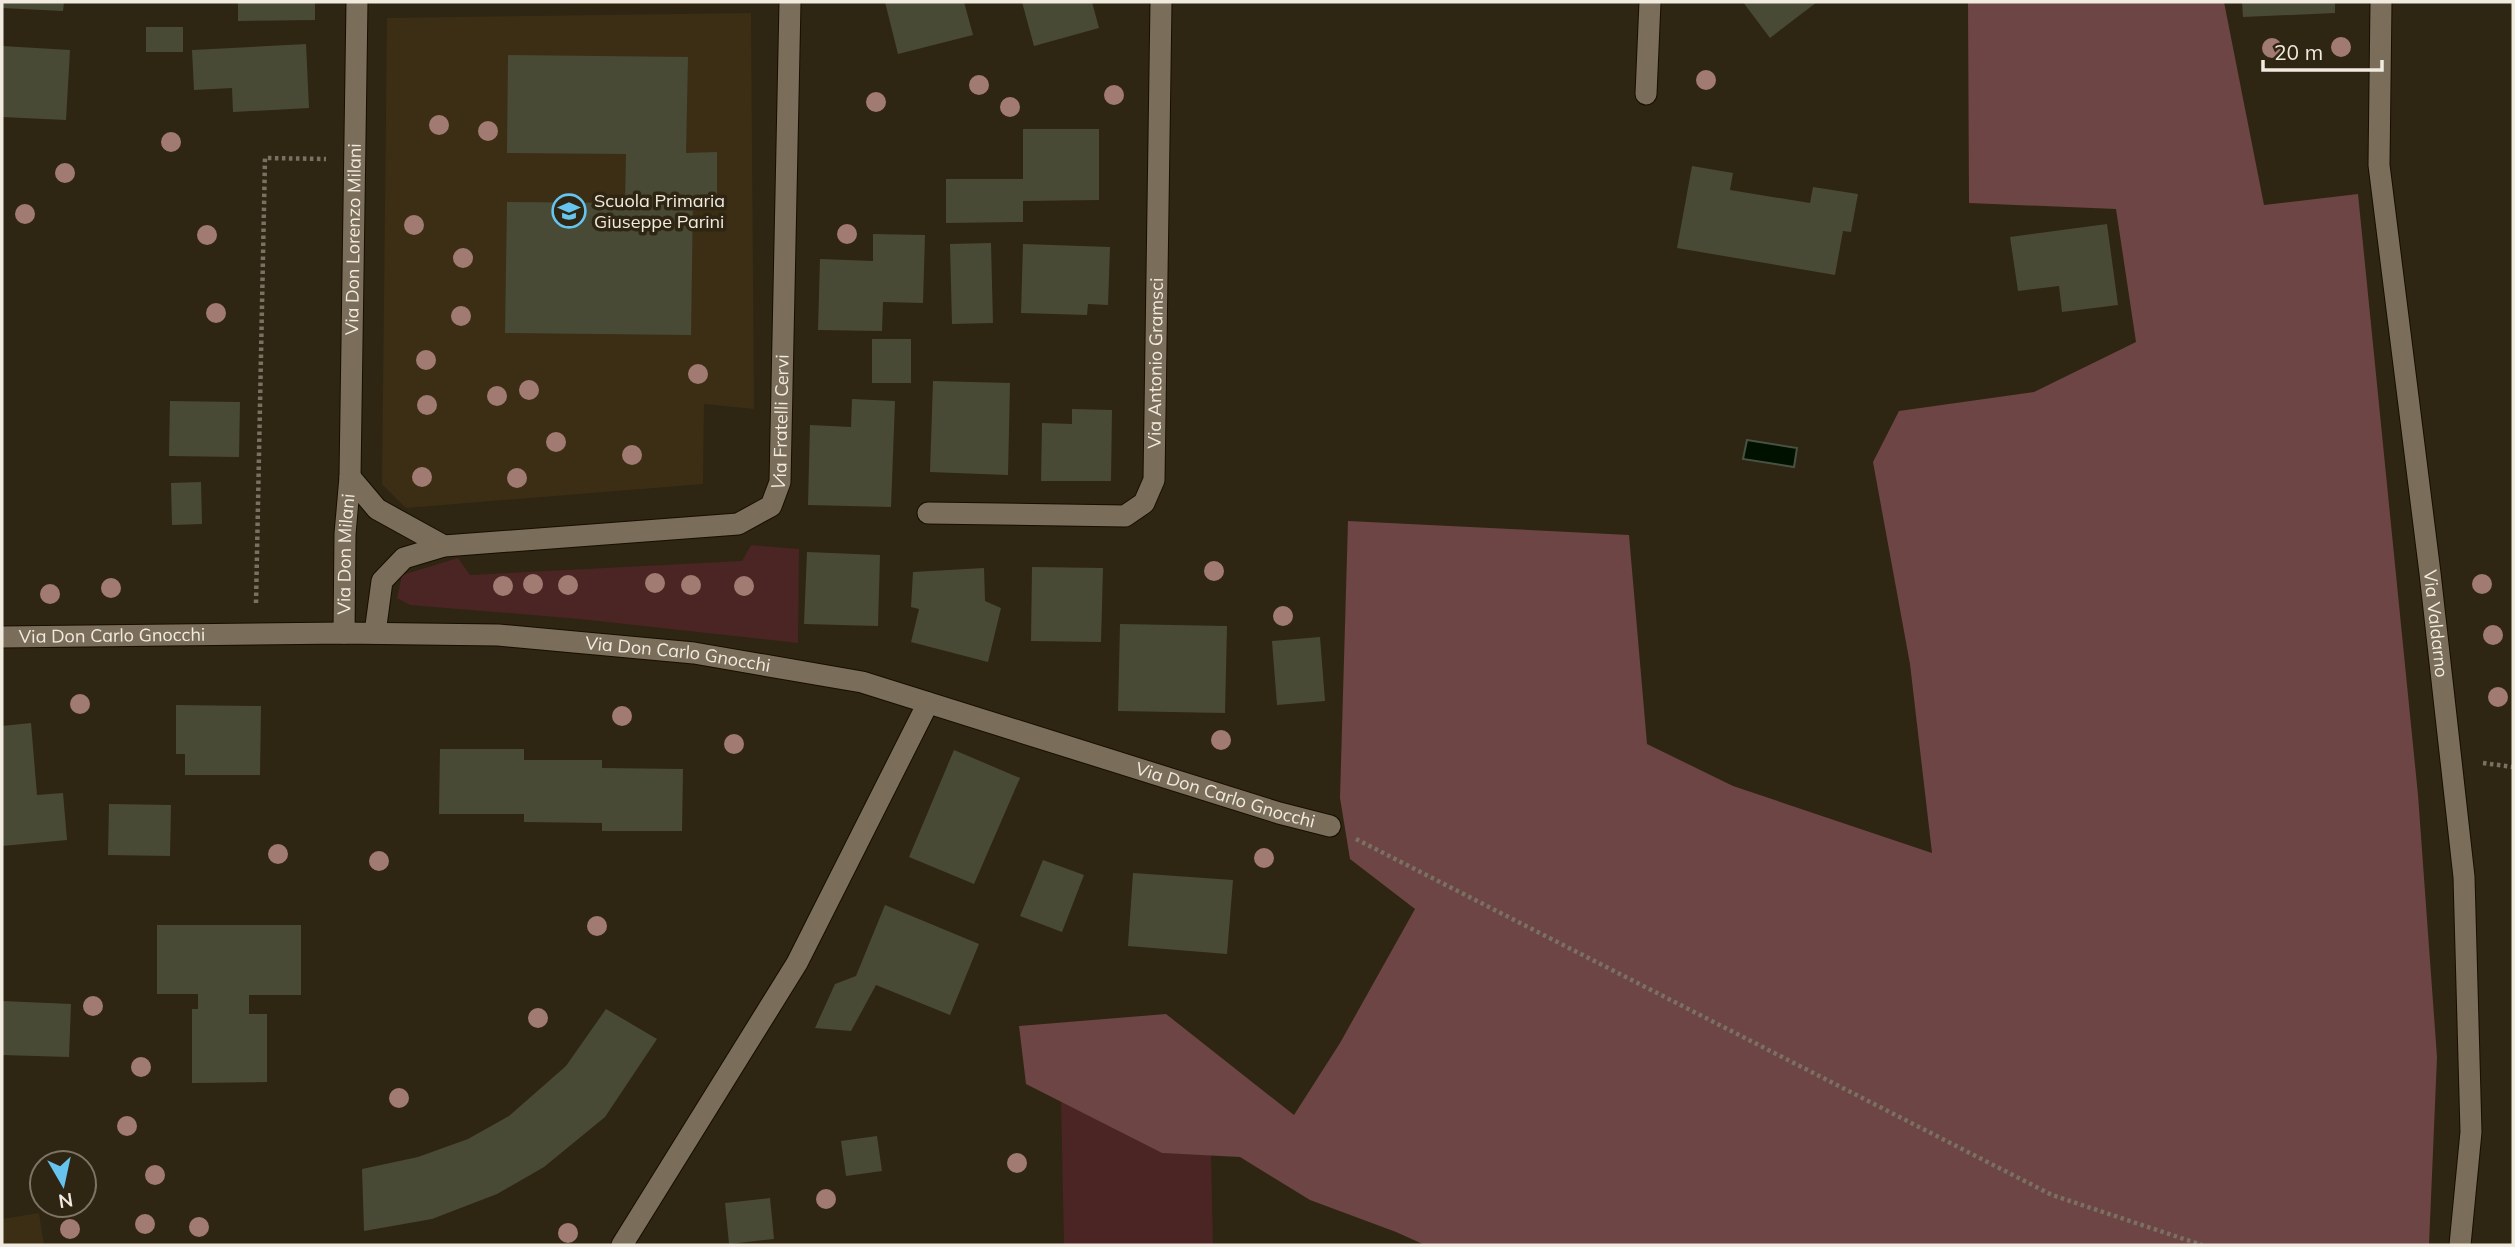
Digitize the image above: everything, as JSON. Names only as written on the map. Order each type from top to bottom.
[{"type":"street","name":"Via Don Lorenzo Milani","points":[[350,477],[357,2]]},
{"type":"street","name":"Via Fratelli Cervi","points":[[375,633],[382,581],[404,558],[444,546],[738,524],[771,506],[780,482],[790,2]]},
{"type":"street","name":"Via Antonio Gramsci","points":[[928,513],[1125,516],[1144,503],[1154,480],[1161,2]]},
{"type":"street","points":[[1646,94],[1650,2]]},
{"type":"street","name":"Via Valdarno","points":[[2381,2],[2379,165],[2430,573],[2464,877],[2471,1132],[2460,1245]]},
{"type":"street","points":[[350,477],[377,509],[444,546]]},
{"type":"street","name":"Via Don Milani","points":[[344,633],[345,534],[350,477]]},
{"type":"street","name":"Via Don Carlo Gnocchi","points":[[2,637],[256,633],[498,635],[694,653],[862,682],[1279,813],[1330,826]]},
{"type":"street","points":[[622,1245],[797,963],[928,703]]},
{"type":"path","points":[[256,633],[265,158],[355,159]]},
{"type":"path","points":[[1330,826],[2052,1195],[2202,1245]]},
{"type":"shaded area","points":[[1968,2],[2224,2],[2264,205],[2358,194],[2418,795],[2437,1057],[2429,1245],[1425,1245],[1310,1200],[1240,1157],[1162,1153],[1026,1084],[1019,1026],[1166,1014],[1294,1115],[1340,1043],[1415,909],[1350,859],[1340,798],[1348,521],[1629,535],[1647,744],[1733,786],[1932,853],[1910,664],[1873,462],[1899,411],[2034,392],[2136,342],[2116,209],[1969,203]]},
{"type":"shaded area","name":"Scuola Primaria Giuseppe Parini","points":[[751,13],[754,409],[704,404],[703,484],[406,508],[382,484],[387,18]]},
{"type":"shaded area","points":[[1747,440],[1797,448],[1794,467],[1743,459]]},
{"type":"shaded area","points":[[751,545],[799,549],[798,643],[580,619],[410,605],[397,598],[402,575],[458,558],[470,575],[742,561]]},
{"type":"shaded area","points":[[1061,1101],[1162,1153],[1211,1155],[1213,1245],[1064,1245]]},
{"type":"shaded area","points":[[28,1215],[28,1219],[40,1219],[44,1245],[2,1245],[2,1219]]},
{"type":"building","points":[[2,2],[64,2],[63,11],[2,8]]},
{"type":"building","points":[[238,2],[315,2],[315,20],[238,21]]},
{"type":"building","points":[[885,2],[964,2],[973,35],[898,54]]},
{"type":"building","points":[[1022,2],[1092,2],[1099,28],[1034,46]]},
{"type":"building","points":[[1743,2],[1817,2],[1770,38]]},
{"type":"building","points":[[2242,2],[2335,2],[2335,13],[2243,17]]},
{"type":"building","points":[[146,27],[183,27],[183,52],[146,52]]},
{"type":"building","points":[[306,44],[309,108],[233,112],[232,88],[194,90],[192,50]]},
{"type":"building","points":[[2,46],[70,50],[66,120],[2,117]]},
{"type":"building","points":[[508,55],[688,57],[686,153],[717,152],[717,197],[693,196],[691,335],[505,333],[507,202],[625,203],[626,154],[507,153]]},
{"type":"building","points":[[1023,129],[1099,129],[1099,200],[1023,201],[1023,222],[946,223],[946,179],[1023,179]]},
{"type":"building","points":[[1692,166],[1733,173],[1730,190],[1810,203],[1813,187],[1858,194],[1851,232],[1843,231],[1835,275],[1677,248]]},
{"type":"building","points":[[2107,224],[2118,305],[2062,312],[2059,286],[2018,291],[2010,237]]},
{"type":"building","points":[[873,234],[925,235],[923,303],[883,302],[882,331],[818,330],[820,259],[873,261]]},
{"type":"building","points":[[991,243],[993,323],[952,324],[950,244]]},
{"type":"building","points":[[1023,244],[1110,247],[1108,305],[1088,304],[1087,315],[1021,313]]},
{"type":"building","points":[[872,339],[911,339],[911,383],[872,383]]},
{"type":"building","points":[[933,381],[1010,383],[1008,475],[930,472]]},
{"type":"building","points":[[852,399],[895,401],[891,507],[808,505],[810,425],[851,427]]},
{"type":"building","points":[[170,401],[240,402],[239,457],[169,456]]},
{"type":"building","points":[[1072,409],[1112,410],[1111,481],[1041,481],[1042,423],[1072,424]]},
{"type":"building","points":[[201,482],[202,524],[172,525],[171,483]]},
{"type":"building","points":[[807,552],[880,555],[878,626],[804,624]]},
{"type":"building","points":[[1032,567],[1103,568],[1101,642],[1031,641]]},
{"type":"building","points":[[984,568],[985,601],[1001,608],[988,662],[911,642],[919,609],[911,607],[913,572]]},
{"type":"building","points":[[1120,624],[1227,626],[1225,713],[1118,711]]},
{"type":"building","points":[[1320,637],[1325,701],[1277,705],[1272,641]]},
{"type":"building","points":[[176,705],[261,706],[260,775],[185,775],[185,754],[176,754]]},
{"type":"building","points":[[31,723],[37,795],[63,793],[67,840],[2,846],[2,726]]},
{"type":"building","points":[[440,749],[524,749],[524,760],[602,760],[602,768],[683,769],[682,831],[602,831],[602,823],[524,822],[524,814],[439,814]]},
{"type":"building","points":[[954,750],[1020,778],[974,884],[909,857]]},
{"type":"building","points":[[109,804],[171,805],[170,856],[108,855]]},
{"type":"building","points":[[1043,860],[1084,875],[1062,932],[1020,916]]},
{"type":"building","points":[[1133,873],[1233,880],[1227,954],[1128,946]]},
{"type":"building","points":[[885,905],[979,944],[950,1015],[876,985],[851,1031],[815,1028],[835,984],[856,976]]},
{"type":"building","points":[[157,925],[301,925],[301,995],[249,995],[249,1014],[267,1014],[267,1082],[192,1083],[192,1009],[198,1009],[198,994],[157,994]]},
{"type":"building","points":[[2,1001],[71,1004],[69,1057],[2,1055]]},
{"type":"building","points":[[606,1009],[657,1039],[605,1117],[544,1167],[497,1194],[432,1219],[364,1231],[362,1169],[418,1157],[468,1139],[509,1116],[566,1066]]},
{"type":"building","points":[[877,1136],[882,1171],[846,1176],[841,1141]]},
{"type":"building","points":[[770,1198],[774,1239],[729,1244],[725,1203]]},
{"type":"place","name":"Scuola Primaria Giuseppe Parini","points":[[569,211]]}]
